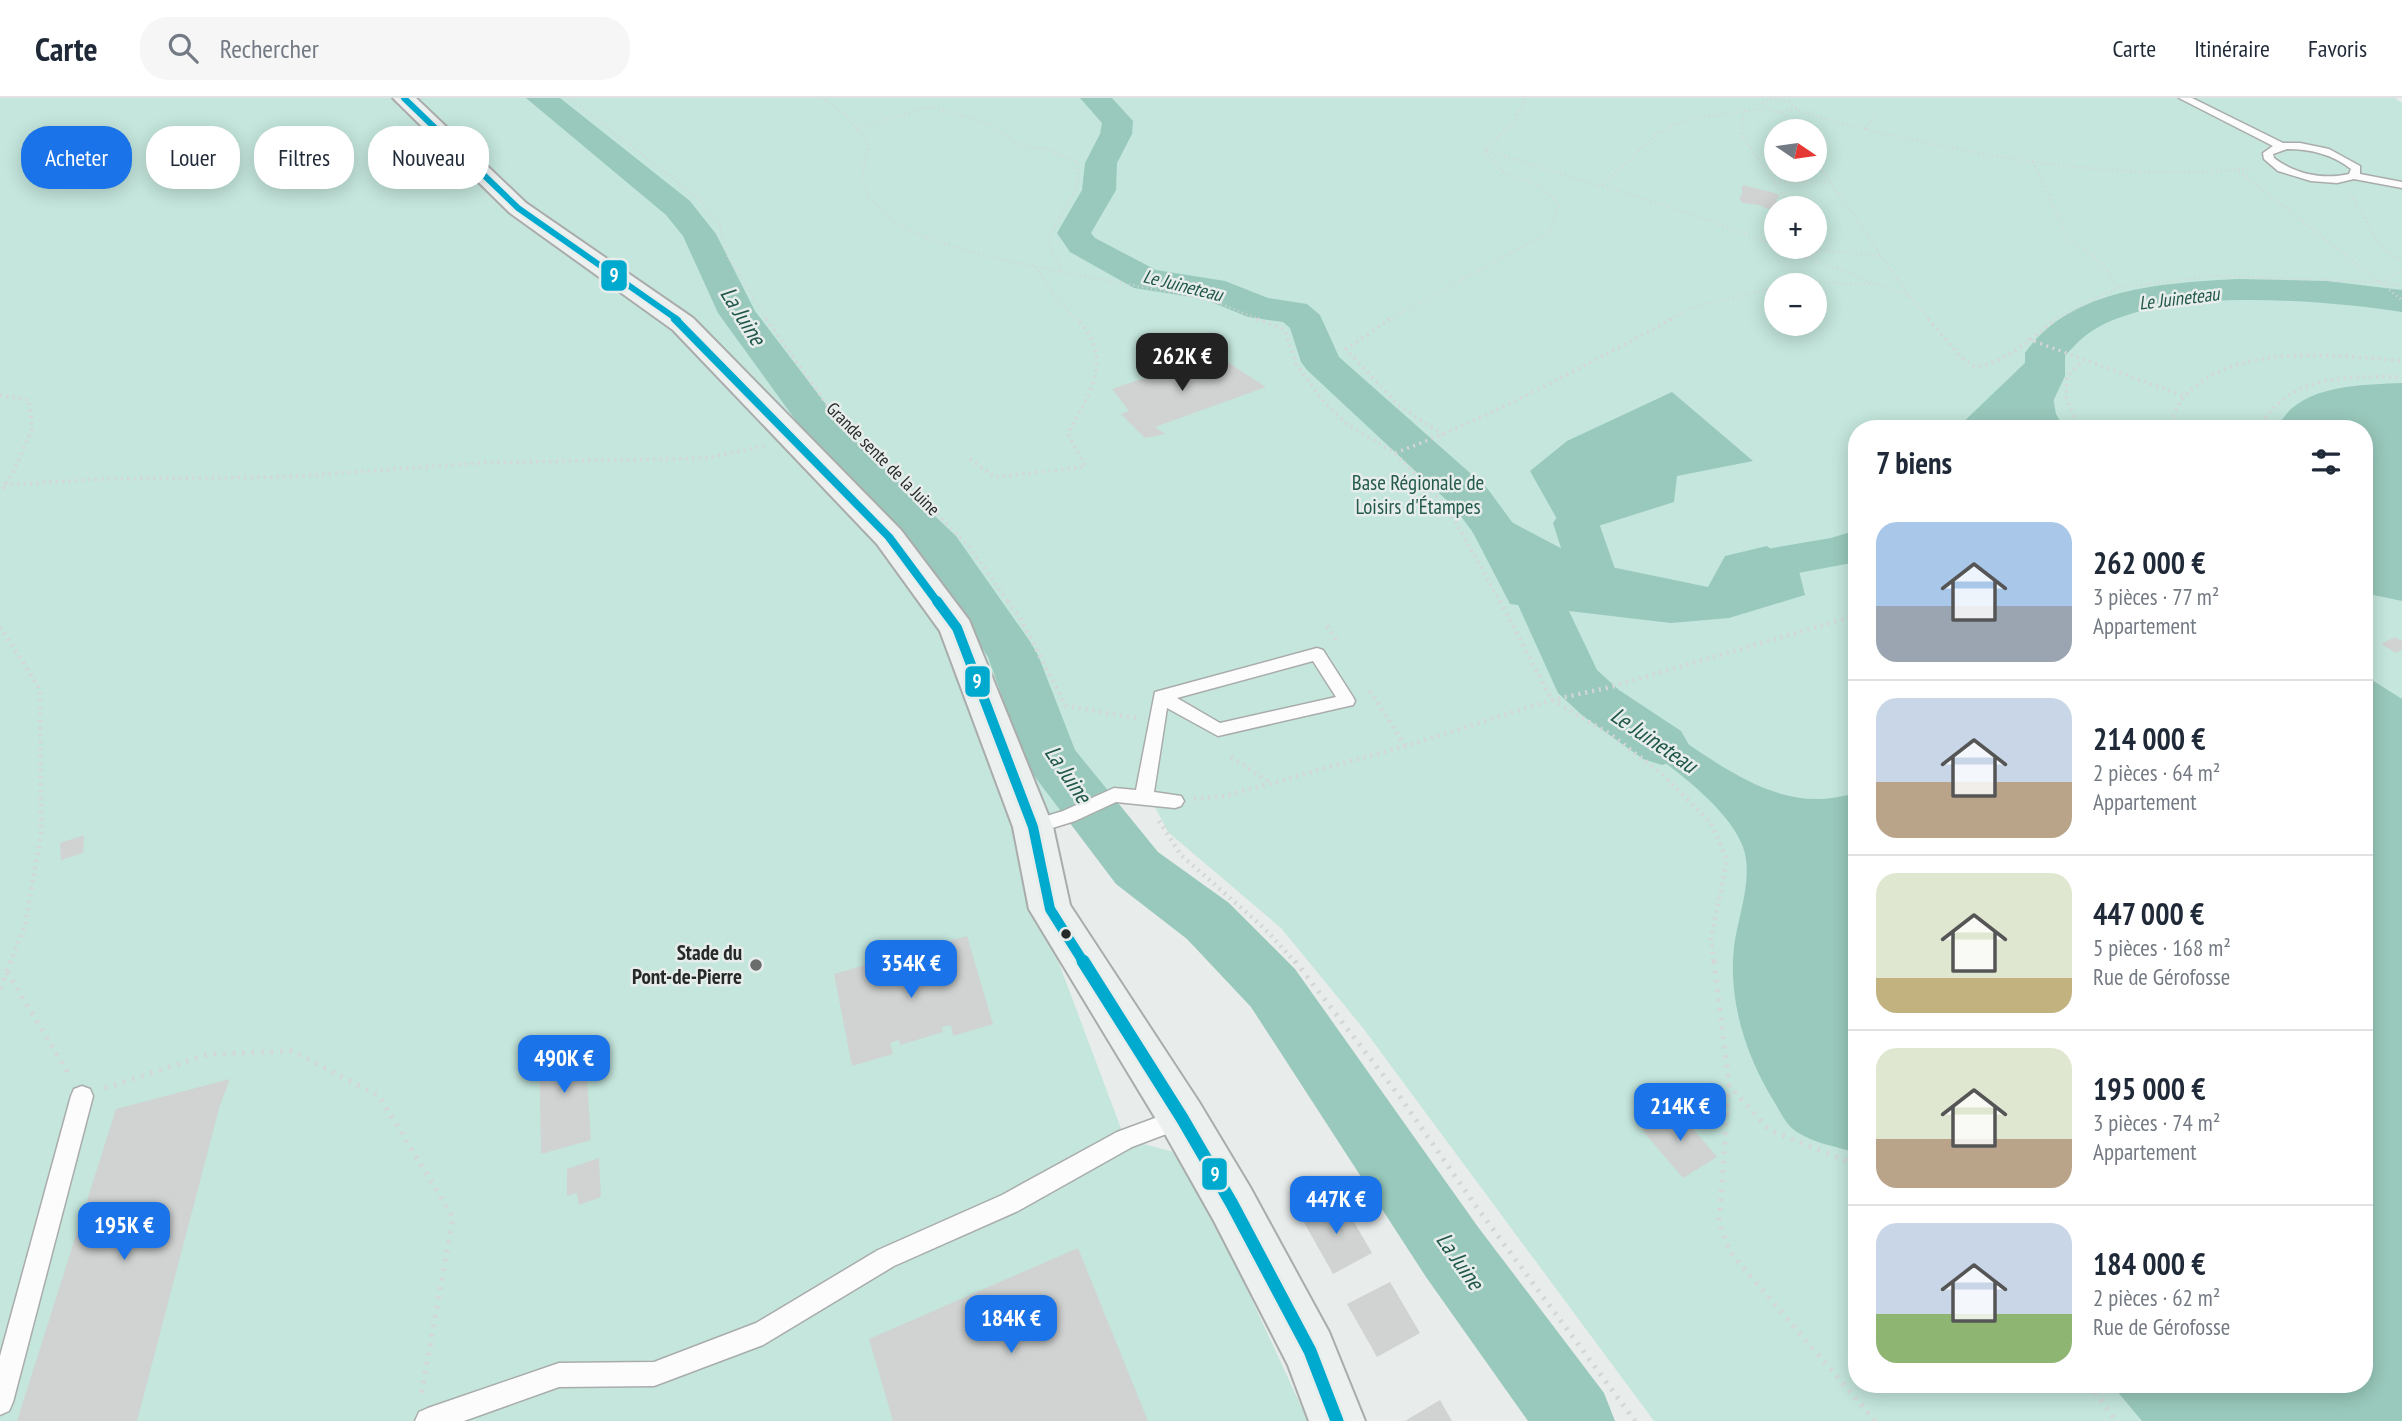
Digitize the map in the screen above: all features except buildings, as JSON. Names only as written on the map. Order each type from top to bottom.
[{"type":"street","points":[[404,98],[518,208],[683,324],[889,537],[957,628],[1033,827],[1050,909],[1182,1118],[1232,1204],[1310,1351],[1337,1421]]},
{"type":"lane","points":[[2184,98],[2281,146],[2323,151],[2340,157],[2355,172],[2402,185]]},
{"type":"lane","points":[[2323,151],[2334,139]]},
{"type":"lane","points":[[2281,146],[2267,153],[2269,159],[2296,174],[2337,180],[2355,172],[2402,177]]},
{"type":"lane","points":[[1317,654],[1347,701],[1218,730],[1161,696],[1317,654]]},
{"type":"lane","points":[[1144,797],[1161,696]]},
{"type":"lane","points":[[1033,827],[1069,816],[1114,795],[1175,801]]},
{"type":"lane","points":[[0,1402],[82,1096]]},
{"type":"lane","points":[[423,1414],[559,1375],[654,1374],[763,1333],[886,1258],[1010,1203],[1125,1139],[1182,1118]]},
{"type":"path","name":"Grande sente de la Juine","points":[[569,98],[699,199],[720,225],[727,255],[768,322],[828,407],[968,545],[1020,618],[1066,706],[1140,719],[1157,726]]},
{"type":"path","points":[[821,98],[848,117],[869,144],[864,163],[865,187],[878,208],[905,226],[941,244],[1036,267],[1211,300],[1285,330],[1296,364],[1324,402],[1348,425],[1395,453],[1448,509],[1552,700],[1610,734],[1662,774],[1711,823],[1727,860],[1711,938],[1729,1085],[1719,1222],[1730,1252],[1848,1390]]},
{"type":"path","points":[[1484,150],[1515,121],[1525,98]]},
{"type":"path","points":[[1766,108],[1763,103],[1766,99],[1788,101],[1795,105],[1795,109]]},
{"type":"path","points":[[857,129],[929,106],[978,120],[1003,132],[1011,141],[1027,147],[1046,149],[1078,162],[1077,188],[1047,239],[1063,273]]},
{"type":"path","points":[[1601,186],[1658,133],[1689,118],[1766,108],[1782,112],[1795,109],[1944,147],[2032,161],[2161,173],[2238,170],[2275,164]]},
{"type":"path","points":[[1745,110],[1742,122],[1743,137],[1764,167]]},
{"type":"path","points":[[1782,112],[1787,119]]},
{"type":"path","points":[[1866,129],[1874,116]]},
{"type":"path","points":[[1484,150],[1689,213],[1764,242]]},
{"type":"path","points":[[1443,435],[1397,404],[1346,349],[1397,314],[1550,232],[1559,206],[1540,185],[1504,173],[1484,150]]},
{"type":"path","points":[[2032,161],[2069,241],[2091,254],[2107,270],[2117,288]]},
{"type":"path","points":[[2238,170],[2402,300]]},
{"type":"path","points":[[1827,178],[1909,296],[1962,358],[1975,368],[1996,363],[2012,354],[2062,314],[2117,288],[2214,276],[2379,282],[2402,286]]},
{"type":"path","points":[[2337,180],[2349,190],[2379,245],[2402,262]]},
{"type":"path","points":[[1775,182],[1784,196]]},
{"type":"path","points":[[1827,251],[1882,256]]},
{"type":"path","points":[[1807,259],[1909,296]]},
{"type":"path","points":[[970,459],[995,477],[1084,467],[1068,433],[1096,380],[1094,344],[1090,332],[1058,301],[1036,267]]},
{"type":"path","points":[[2379,282],[2402,271]]},
{"type":"path","points":[[1827,283],[1877,284]]},
{"type":"path","points":[[1395,453],[1443,435],[1527,396],[1694,307],[1764,290]]},
{"type":"path","points":[[2028,340],[2184,396]]},
{"type":"path","points":[[2172,420],[2184,396],[2231,365],[2266,359],[2365,358],[2402,361]]},
{"type":"path","points":[[2075,420],[2066,397],[2067,376],[2082,361]]},
{"type":"path","points":[[2263,420],[2270,408],[2295,390],[2339,380],[2402,377]]},
{"type":"path","points":[[0,395],[29,400],[32,429],[0,492]]},
{"type":"path","points":[[4,485],[102,479],[287,477],[478,463],[706,458],[794,439]]},
{"type":"path","points":[[1175,801],[1225,796],[1405,746],[1552,700],[1611,687],[1848,618]]},
{"type":"path","points":[[0,627],[40,689],[41,757],[41,834],[25,925],[0,989]]},
{"type":"path","points":[[1231,757],[1271,783]]},
{"type":"path","points":[[1144,797],[1181,855],[1264,928],[1303,970],[1400,1097],[1478,1209],[1635,1421]]},
{"type":"path","points":[[7,972],[82,1096],[209,1054],[292,1051],[379,1096],[453,1217],[423,1414]]},
{"type":"path","points":[[1729,1085],[1769,1130],[1848,1162]]},
{"type":"path","points":[[1850,1393],[1874,1421]]},
{"type":"path","points":[[2096,1393],[2116,1421]]},
{"type":"green space","name":"Base Régionale de Loisirs d'Étampes","points":[[0,98],[2395,98],[2402,103],[2402,1421],[1654,1421],[1363,1028],[1281,928],[1168,832],[1145,788],[1030,830],[1039,910],[1125,1139],[1185,1155],[1308,1421],[0,1421]]},
{"type":"water","points":[[2045,353],[2056,414],[2060,420],[1965,420],[2027,361]]},
{"type":"water","points":[[2402,383],[2402,601],[2373,595],[2373,420],[2282,420],[2299,403],[2314,395],[2368,385]]},
{"type":"water","points":[[1672,392],[1753,461],[1677,476],[1674,502],[1595,527],[1557,519],[1530,471],[1567,441]]},
{"type":"water","points":[[1500,516],[1587,562],[1708,587],[1725,556],[1767,546],[1799,571],[1805,595],[1729,618],[1671,623],[1510,604],[1467,521]]},
{"type":"water","points":[[2373,681],[2402,699],[2402,1421],[2142,1421],[2119,1393],[2373,1393]]},
{"type":"water","points":[[1614,700],[1643,715],[1730,771],[1760,786],[1791,796],[1823,799],[1848,794],[1848,1150],[1803,1136],[1790,1126],[1765,1085],[1748,1048],[1737,1008],[1733,967],[1747,871],[1743,847],[1733,827],[1717,808],[1674,770],[1587,707]]},
{"type":"waterway","name":"La Juine","points":[[541,98],[678,208],[699,234],[737,313],[835,445],[940,546],[1013,655],[1051,759],[1137,868],[1208,921],[1273,988],[1452,1252],[1576,1421]]},
{"type":"waterway","name":"Le Juineteau","points":[[1095,98],[1118,121],[1116,134],[1101,163],[1099,190],[1074,233],[1082,245],[1147,280],[1212,289],[1261,309],[1294,312],[1307,323],[1321,362],[1471,498],[1514,556],[1543,607],[1576,680],[1601,703],[1662,745]]},
{"type":"waterway","name":"Le Juineteau","points":[[2024,420],[2045,376],[2045,353],[2081,321],[2113,307],[2194,292],[2238,290],[2327,292],[2402,301]]},
{"type":"waterway","name":"Le Juineteau","points":[[1576,523],[1599,592]]},
{"type":"waterway","name":"Le Juineteau","points":[[1724,599],[1760,585],[1784,560],[1848,549]]},
{"type":"transit line","name":"9","points":[[404,98],[518,208],[683,324],[889,537],[957,628],[1033,827],[1050,909],[1182,1118],[1232,1204],[1310,1351],[1337,1421]]},
{"type":"place","name":"Stade du Pont-de-Pierre","points":[[756,965]]}]
